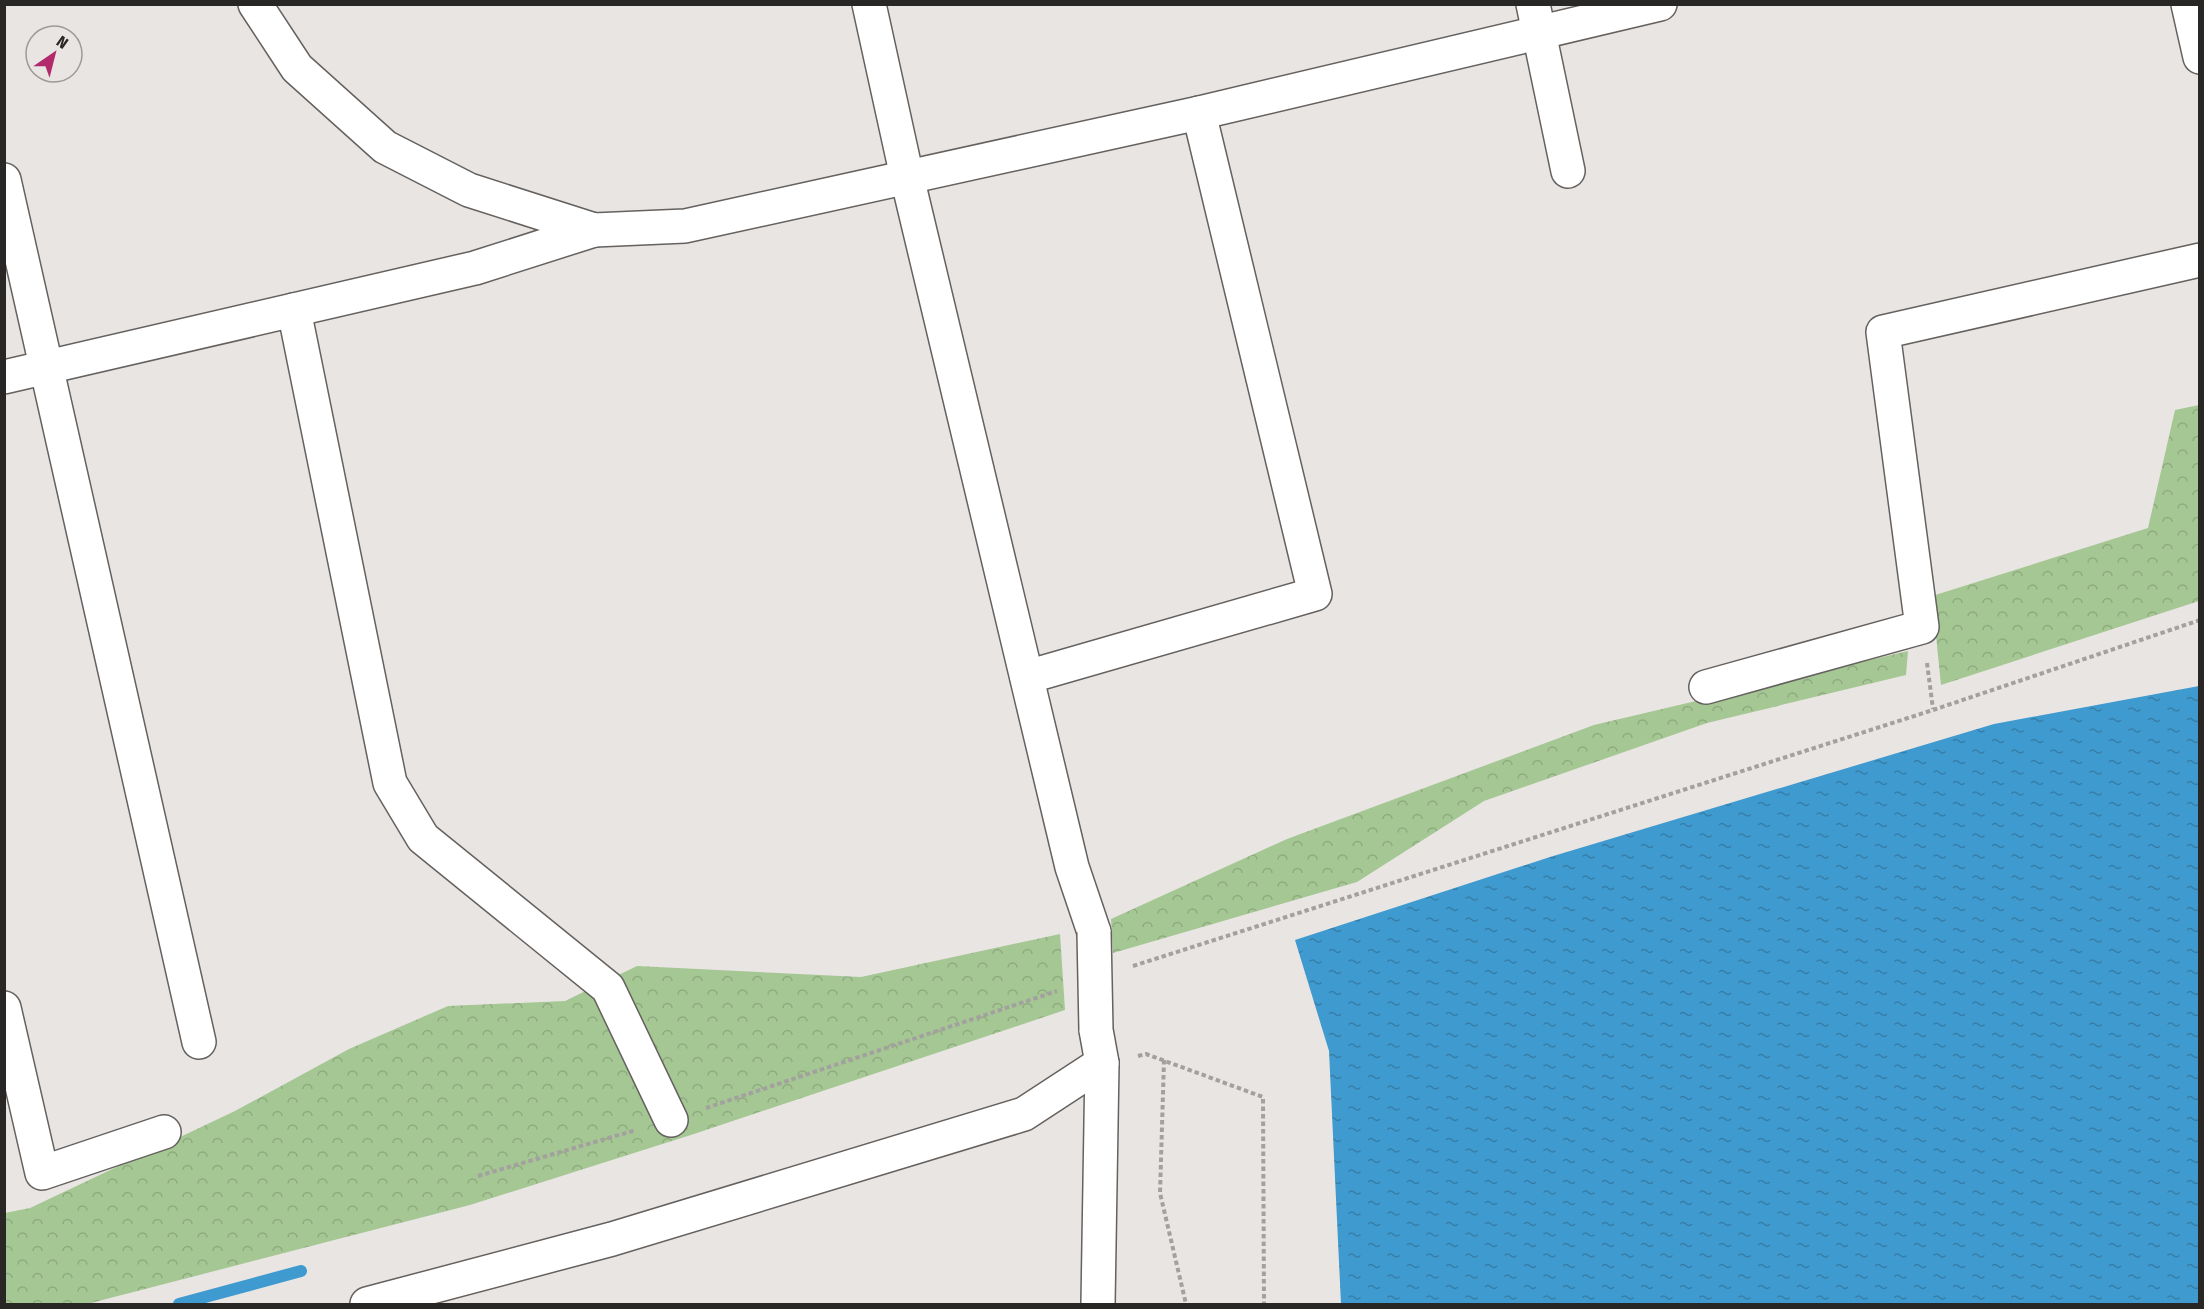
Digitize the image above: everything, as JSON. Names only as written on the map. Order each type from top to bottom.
[{"type":"street","points":[[868,4],[907,177],[1072,867],[1094,932],[1096,1030],[1102,1063],[1098,1305]]},
{"type":"street","points":[[4,377],[475,268],[594,230],[685,226],[1199,112],[1537,18],[1660,4]]},
{"type":"street","points":[[2188,4],[2199,57]]},
{"type":"street","points":[[263,8],[297,68],[385,147],[469,190],[594,230]]},
{"type":"street","points":[[1537,18],[1568,171]]},
{"type":"street","points":[[1027,678],[1315,594],[1199,112]]},
{"type":"street","points":[[4,180],[199,1042]]},
{"type":"street","points":[[1706,687],[1922,627],[1883,332],[2199,260]]},
{"type":"street","points":[[294,310],[390,783],[423,838],[608,988],[671,1120]]},
{"type":"street","points":[[4,1008],[42,1173],[164,1132]]},
{"type":"street","points":[[367,1305],[612,1239],[1024,1114],[1102,1063]]},
{"type":"path","points":[[1122,970],[1933,710],[2199,620]]},
{"type":"path","points":[[1922,627],[1933,710]]},
{"type":"path","points":[[478,1176],[671,1120],[1065,988]]},
{"type":"path","points":[[1102,1063],[1146,1054],[1263,1097],[1264,1305]]},
{"type":"path","points":[[1164,1060],[1160,1193],[1186,1305]]},
{"type":"green space","points":[[2199,405],[2199,601],[1941,685],[1932,596],[2148,528],[2175,410]]},
{"type":"green space","points":[[1908,651],[1906,675],[1707,723],[1484,801],[1357,882],[1113,953],[1111,919],[1287,839],[1594,725]]},
{"type":"green space","points":[[1060,934],[1065,1010],[697,1133],[470,1205],[87,1304],[5,1304],[5,1213],[30,1208],[235,1111],[349,1049],[448,1006],[565,1001],[637,966],[861,977]]},
{"type":"water","points":[[2199,686],[2199,1304],[1341,1304],[1329,1051],[1295,940],[1550,857],[1994,724]]},
{"type":"waterway","points":[[179,1304],[301,1271]]}]
